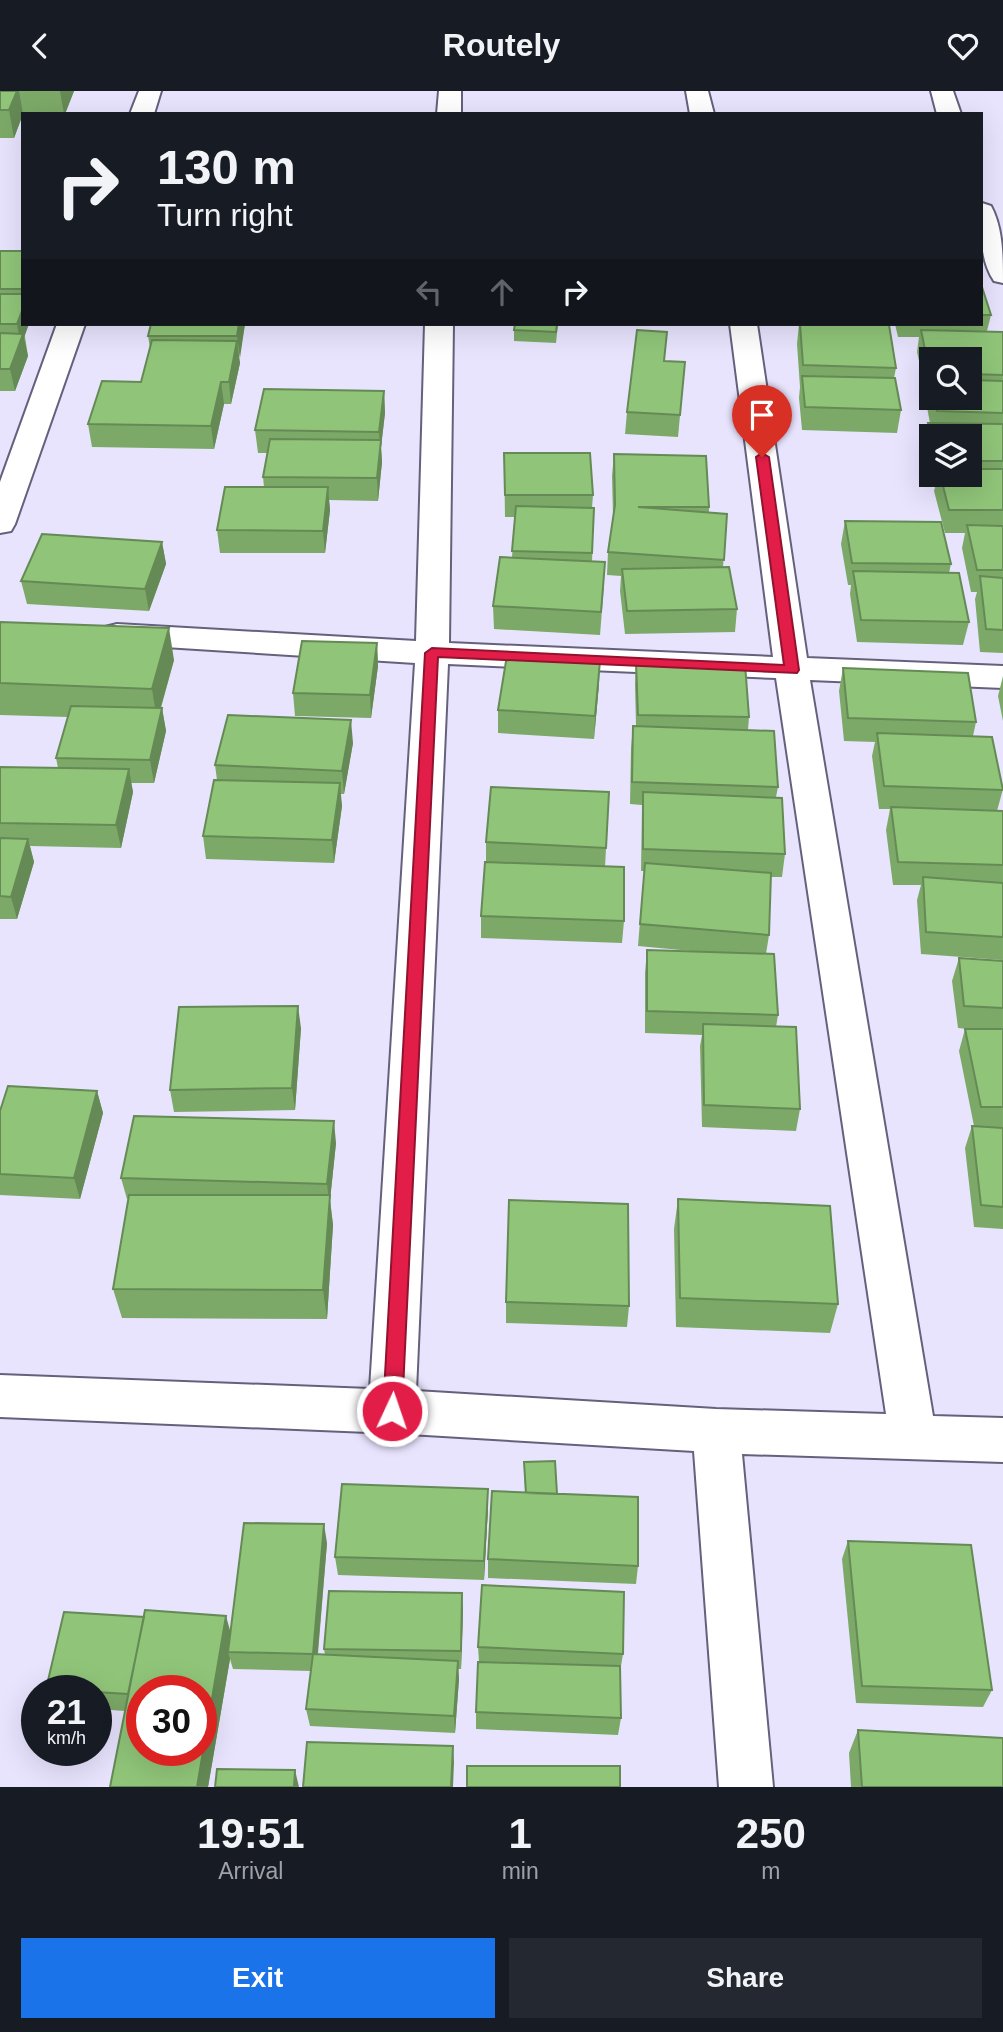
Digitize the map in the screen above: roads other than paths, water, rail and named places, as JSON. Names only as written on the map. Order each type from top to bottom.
[{"type":"street","points":[[143,112],[150,91]]},
{"type":"street","points":[[449,112],[450,91]]},
{"type":"street","points":[[697,91],[702,112]]},
{"type":"street","points":[[942,91],[948,112]]},
{"type":"street","points":[[983,214],[1003,277],[983,279]]},
{"type":"street","points":[[0,524],[70,326]]},
{"type":"street","points":[[392,1411],[432,653],[439,326]]},
{"type":"street","points":[[744,326],[792,670],[913,1436]]},
{"type":"street","points":[[83,632],[432,653],[1003,677]]},
{"type":"street","points":[[0,1396],[392,1411],[716,1431],[1003,1440]]},
{"type":"street","points":[[716,1431],[746,1787]]}]
